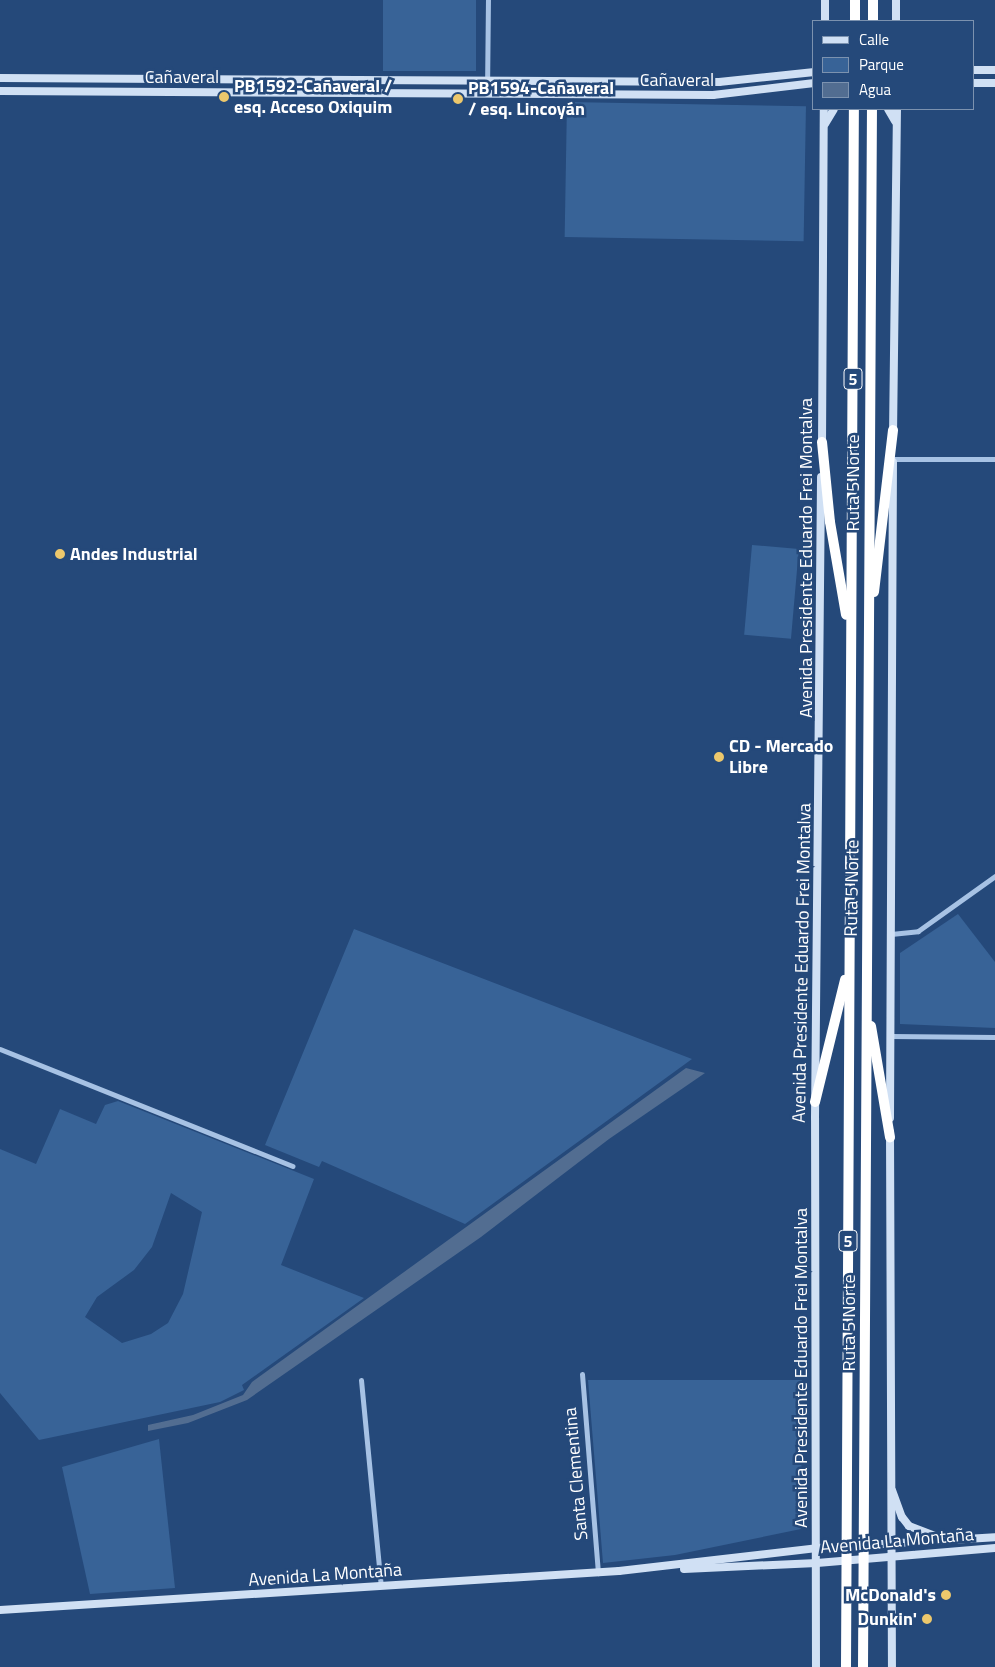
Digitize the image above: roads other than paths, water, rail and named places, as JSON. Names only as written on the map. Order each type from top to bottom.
[{"type":"highway","points":[[855,0],[855,20]]},
{"type":"highway","points":[[873,0],[873,20]]},
{"type":"highway","name":"Ruta 5 Norte","points":[[846,1667],[854,111]]},
{"type":"highway","name":"Ruta 5 Norte","points":[[863,1667],[872,111]]},
{"type":"highway","points":[[868,627],[893,430]]},
{"type":"highway","points":[[822,442],[830,522],[851,646]]},
{"type":"highway","points":[[815,1102],[850,957]]},
{"type":"highway","points":[[867,1011],[890,1137]]},
{"type":"main road","points":[[825,20],[826,0]]},
{"type":"main road","points":[[896,0],[896,20]]},
{"type":"main road","points":[[975,70],[995,70]]},
{"type":"main road","name":"Cañaveral","points":[[0,78],[719,82],[812,72]]},
{"type":"main road","name":"Cañaveral","points":[[0,91],[713,96],[812,83]]},
{"type":"main road","points":[[975,83],[995,83]]},
{"type":"main road","name":"Avenida Presidente Eduardo Frei Montalva","points":[[816,1667],[815,1102],[824,110]]},
{"type":"main road","points":[[824,125],[833,110]]},
{"type":"main road","points":[[888,110],[896,128]]},
{"type":"main road","points":[[892,1667],[890,1556],[890,1137],[896,110]]},
{"type":"main road","points":[[890,1484],[902,1517],[913,1529],[930,1536],[956,1540]]},
{"type":"main road","name":"Avenida La Montaña","points":[[652,1569],[816,1548],[995,1537]]},
{"type":"main road","name":"Avenida La Montaña","points":[[0,1610],[652,1569],[816,1563],[995,1548]]},
{"type":"street","points":[[487,93],[488,0]]},
{"type":"street","points":[[893,459],[995,459]]},
{"type":"street","points":[[891,934],[918,931],[995,876]]},
{"type":"street","points":[[891,1036],[995,1037]]},
{"type":"street","points":[[0,1049],[293,1166]]},
{"type":"street","name":"Santa Clementina","points":[[582,1374],[598,1573]]},
{"type":"street","points":[[361,1380],[381,1586]]},
{"type":"water","points":[[686,1068],[705,1073],[609,1139],[481,1237],[247,1400],[188,1423],[148,1431],[148,1425],[193,1415],[243,1395],[252,1382]]},
{"type":"place","name":"PB1592-Cañaveral / esq. Acceso Oxiquim","points":[[224,97]]},
{"type":"place","name":"PB1594-Cañaveral / esq. Lincoyán","points":[[458,99]]},
{"type":"place","name":"Andes Industrial","points":[[60,554]]},
{"type":"place","name":"CD - Mercado Libre","points":[[719,757]]},
{"type":"place","name":"McDonald's","points":[[946,1595]]},
{"type":"place","name":"Dunkin'","points":[[927,1619]]}]
